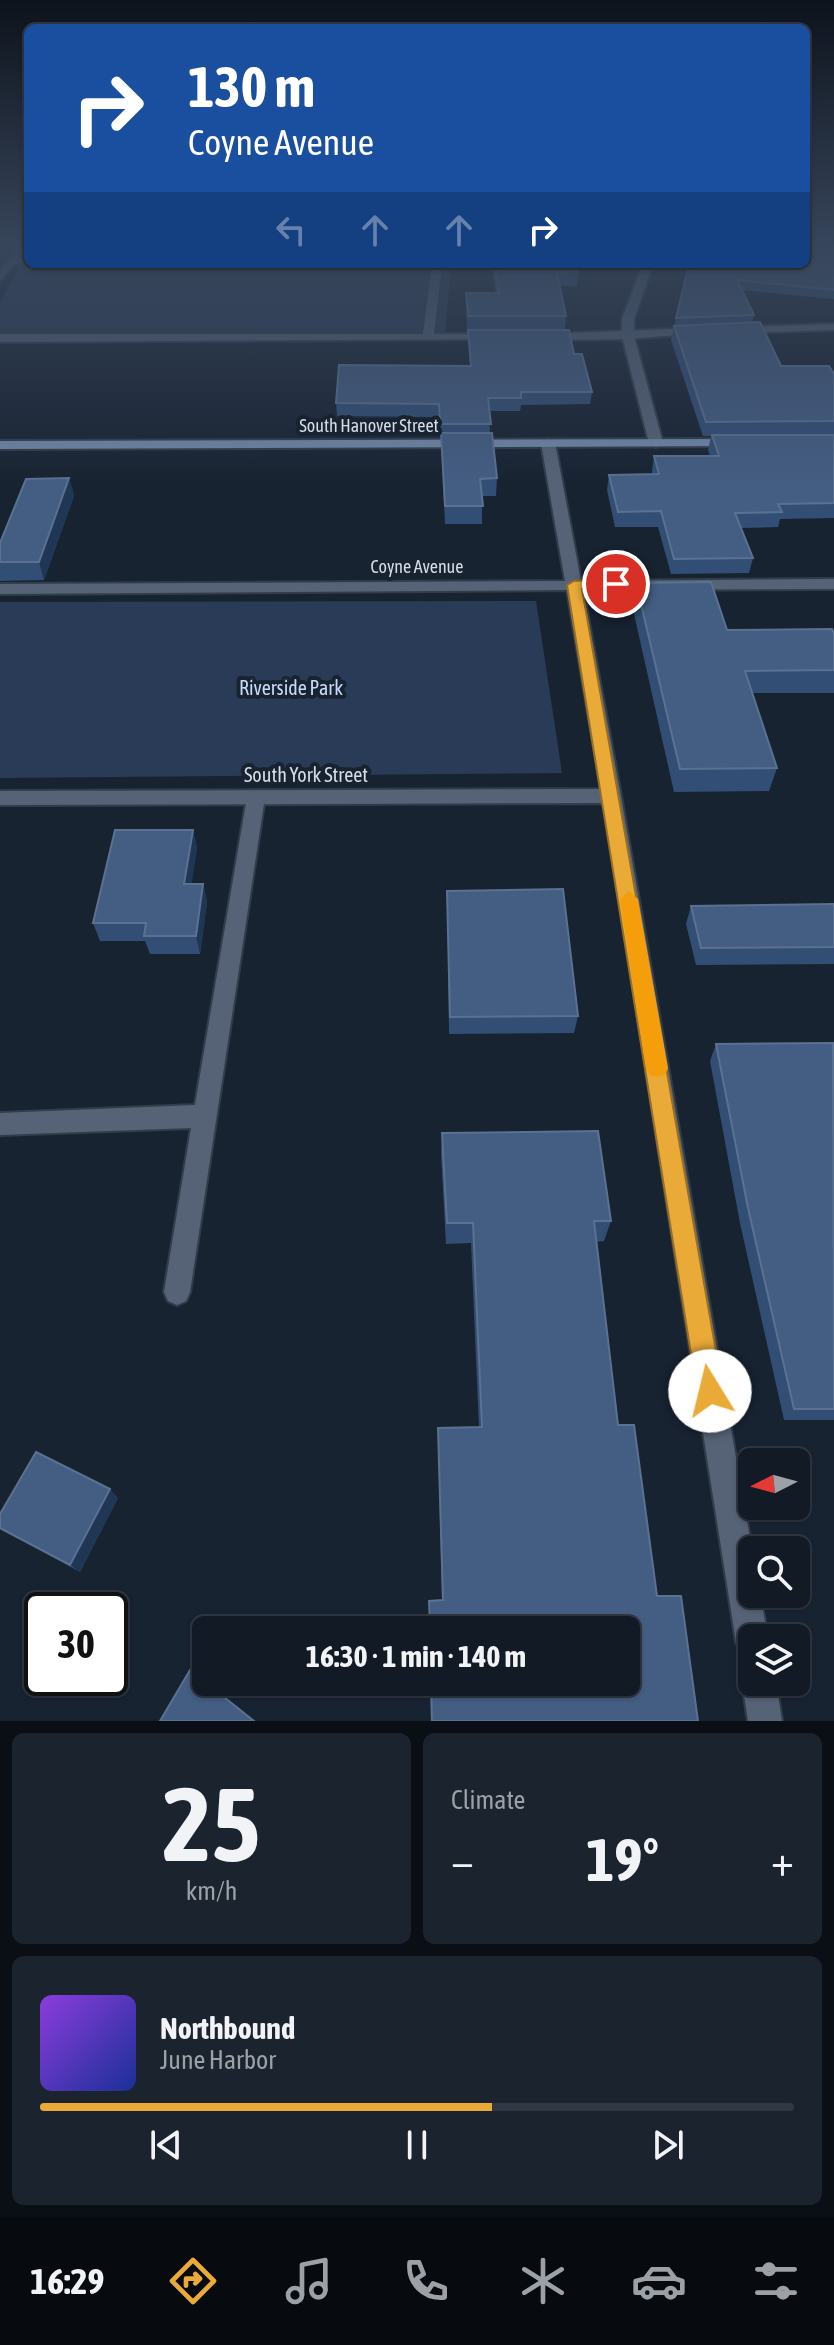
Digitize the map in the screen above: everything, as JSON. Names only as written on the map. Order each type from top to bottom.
[{"type":"main road","name":"South Hanover Street","points":[[0,445],[745,443]]},
{"type":"street","points":[[428,337],[430,324]]},
{"type":"street","points":[[628,324],[628,336],[656,443]]},
{"type":"street","points":[[729,330],[834,327]]},
{"type":"street","points":[[531,337],[628,336],[716,330]]},
{"type":"street","points":[[0,338],[502,337]]},
{"type":"street","points":[[548,443],[612,796],[749,1624]]},
{"type":"street","name":"Coyne Avenue","points":[[0,589],[834,584]]},
{"type":"street","name":"South York Street","points":[[0,798],[612,796]]},
{"type":"street","points":[[177,1292],[256,797]]},
{"type":"street","points":[[0,1124],[206,1116]]},
{"type":"street","points":[[761,1696],[765,1721]]},
{"type":"green space","points":[[0,324],[446,324],[445,336],[0,342]]},
{"type":"green space","name":"Riverside Park","points":[[536,601],[562,773],[0,778],[0,602]]},
{"type":"building","points":[[761,324],[781,366],[829,366],[834,374],[834,421],[706,422],[674,326]]},
{"type":"building","points":[[468,330],[569,330],[574,354],[582,354],[592,392],[521,392],[521,398],[488,398],[491,424],[440,424],[439,404],[336,403],[339,365],[471,366]]},
{"type":"building","points":[[441,433],[492,433],[497,478],[480,479],[483,506],[445,506]]},
{"type":"building","points":[[712,435],[834,435],[834,503],[778,504],[782,512],[735,513],[753,558],[674,559],[661,511],[618,512],[609,475],[659,474],[654,456],[719,456]]},
{"type":"building","points":[[69,478],[39,562],[0,562],[0,543],[26,479]]},
{"type":"building","points":[[711,582],[727,630],[832,629],[834,634],[834,670],[745,671],[777,768],[680,769],[636,583]]},
{"type":"building","points":[[115,830],[193,830],[184,884],[203,884],[196,936],[144,936],[146,923],[93,923]]},
{"type":"building","points":[[563,889],[578,1016],[450,1017],[447,891]]},
{"type":"building","points":[[834,904],[834,947],[701,948],[691,906]]},
{"type":"building","points":[[833,1043],[834,1409],[794,1409],[748,1208],[716,1044]]},
{"type":"building","points":[[598,1131],[611,1221],[594,1221],[618,1425],[634,1425],[657,1596],[681,1596],[698,1721],[432,1721],[431,1696],[640,1696],[640,1616],[430,1616],[429,1601],[443,1600],[438,1428],[482,1427],[473,1223],[447,1223],[442,1133]]},
{"type":"building","points":[[36,1452],[110,1489],[70,1565],[0,1528],[0,1514]]},
{"type":"building","points":[[190,1670],[192,1696],[223,1696],[254,1721],[160,1721]]},
{"type":"slow traffic","points":[[629,899],[657,1068]]},
{"type":"route","points":[[616,584],[574,585],[710,1391]]}]
